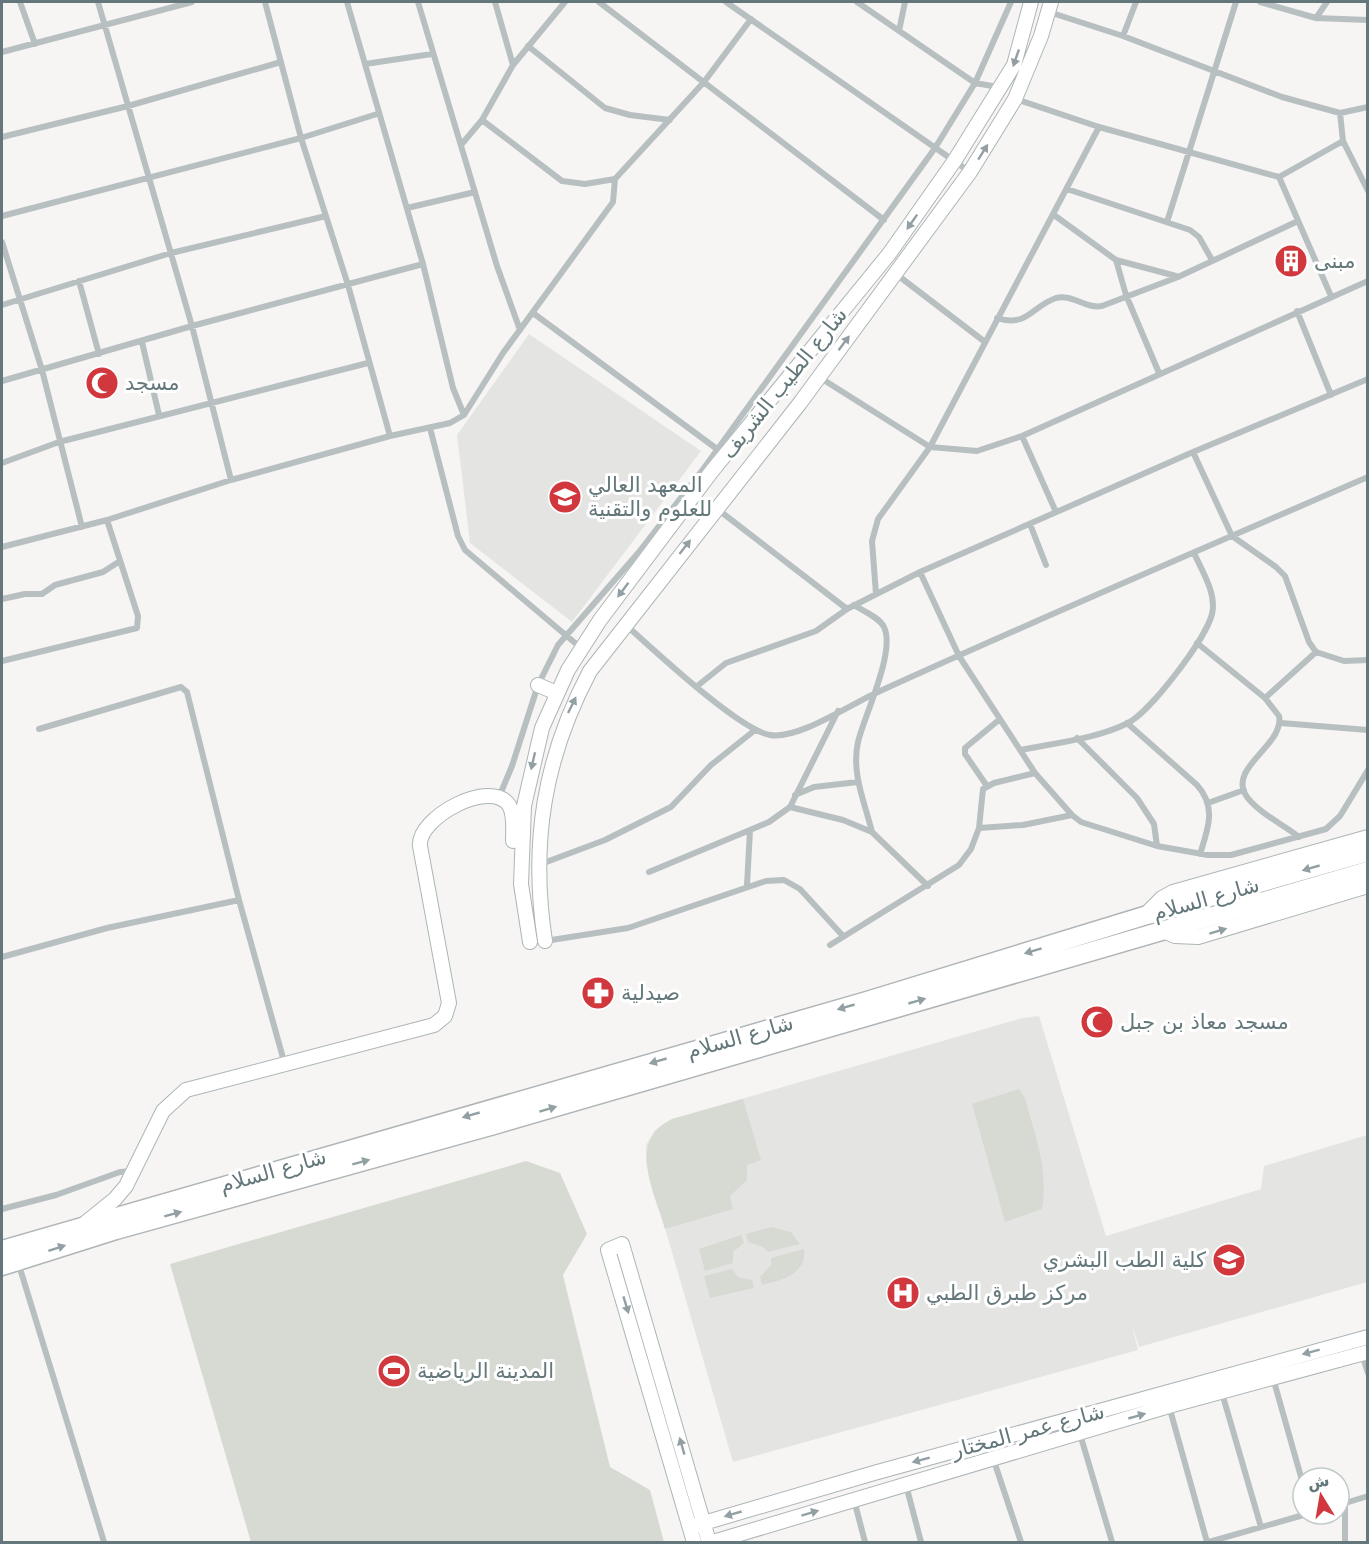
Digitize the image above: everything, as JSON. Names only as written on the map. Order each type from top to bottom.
[{"type":"highway","name":"شارع السلام","points":[[1089,942],[1144,916],[1368,852]]},
{"type":"highway","name":"شارع السلام","points":[[114,1223],[641,1066],[1089,942],[1161,930],[1368,872]]},
{"type":"highway","points":[[2,1250],[81,1226],[114,1223]]},
{"type":"highway","points":[[10,1264],[114,1223]]},
{"type":"main road","name":"شارع الطيب الشريف","points":[[530,942],[522,894],[522,819],[531,769],[542,728],[557,693],[581,648],[696,492],[889,254],[955,160],[1002,88],[1014,65],[1031,2]]},
{"type":"main road","name":"شارع الطيب الشريف","points":[[545,941],[540,864],[544,800],[560,734],[590,671],[819,377],[970,172],[1016,99],[1049,7]]},
{"type":"main road","points":[[712,471],[723,483],[735,483]]},
{"type":"main road","points":[[696,492],[710,495],[715,508]]},
{"type":"main road","points":[[538,685],[557,693]]},
{"type":"main road","points":[[81,1226],[115,1199],[135,1171],[159,1118],[179,1094],[204,1083],[285,1065],[435,1025],[445,1016],[448,998],[420,837],[431,821],[462,803],[483,796],[498,797],[512,811],[514,855],[521,863],[540,864]]},
{"type":"main road","points":[[1144,916],[1152,906],[1173,892],[1368,837]]},
{"type":"main road","points":[[1161,930],[1183,937],[1198,937],[1368,886]]},
{"type":"main road","points":[[694,1542],[697,1525],[622,1244],[608,1250],[697,1525],[711,1542]]},
{"type":"main road","name":"شارع عمر المختار","points":[[697,1525],[873,1473],[1368,1337]]},
{"type":"main road","name":"شارع عمر المختار","points":[[711,1542],[1169,1406],[1365,1353]]},
{"type":"street","points":[[20,2],[35,44]]},
{"type":"street","points":[[98,2],[192,326],[231,480]]},
{"type":"street","points":[[2,52],[192,2]]},
{"type":"street","points":[[265,2],[300,138],[348,285],[390,436]]},
{"type":"street","points":[[347,2],[377,114],[423,264],[453,388],[464,415]]},
{"type":"street","points":[[418,2],[497,266],[520,330]]},
{"type":"street","points":[[495,2],[513,65]]},
{"type":"street","points":[[461,145],[482,120],[513,65],[565,2]]},
{"type":"street","points":[[599,2],[884,220]]},
{"type":"street","points":[[726,2],[970,172]]},
{"type":"street","points":[[857,2],[975,83],[1002,88]]},
{"type":"street","points":[[899,31],[905,2]]},
{"type":"street","points":[[498,797],[512,766],[546,665],[564,636],[639,552],[717,449],[935,148],[975,83],[1011,2]]},
{"type":"street","points":[[1123,36],[1136,2]]},
{"type":"street","points":[[1167,222],[1236,2]]},
{"type":"street","points":[[1260,2],[1316,18],[1368,20]]},
{"type":"street","points":[[1316,18],[1327,2]]},
{"type":"street","points":[[1049,7],[1282,97],[1340,112],[1368,107]]},
{"type":"street","points":[[482,120],[562,181],[574,184],[615,179],[704,82],[752,19]]},
{"type":"street","points":[[528,46],[605,108],[630,115],[670,120]]},
{"type":"street","points":[[365,64],[432,54]]},
{"type":"street","points":[[2,137],[128,106],[281,62]]},
{"type":"street","points":[[1016,99],[1099,127],[1280,177],[1343,141]]},
{"type":"street","points":[[1340,112],[1343,141],[1368,191]]},
{"type":"street","points":[[2,216],[300,138],[377,114]]},
{"type":"street","points":[[876,594],[872,541],[875,526],[930,447],[1099,127]]},
{"type":"street","points":[[1280,177],[1331,296]]},
{"type":"street","points":[[2,547],[107,520],[231,480],[390,436],[450,423],[464,415],[520,330],[614,202],[615,179]]},
{"type":"street","points":[[1067,189],[1195,233],[1212,260]]},
{"type":"street","points":[[407,208],[475,192]]},
{"type":"street","points":[[1054,215],[1116,260],[1178,276]]},
{"type":"street","points":[[2,305],[171,253],[326,216]]},
{"type":"street","points":[[997,318],[1017,321],[1059,298],[1068,297],[1096,307],[1178,276],[1298,221]]},
{"type":"street","points":[[2,242],[42,370],[82,527]]},
{"type":"street","points":[[1116,260],[1126,295],[1159,373]]},
{"type":"street","points":[[2,381],[192,326],[423,264]]},
{"type":"street","points":[[896,274],[984,342]]},
{"type":"street","points":[[79,281],[99,354]]},
{"type":"street","points":[[819,377],[930,447],[977,451],[1022,436],[1368,281]]},
{"type":"street","points":[[1297,311],[1331,394]]},
{"type":"street","points":[[533,313],[717,449]]},
{"type":"street","points":[[142,342],[159,415]]},
{"type":"street","points":[[2,463],[59,442],[368,363]]},
{"type":"street","points":[[696,687],[726,663],[816,631],[854,605],[920,572],[1193,452],[1368,379]]},
{"type":"street","points":[[430,428],[458,536],[465,550],[564,636],[581,648]]},
{"type":"street","points":[[1022,436],[1056,512]]},
{"type":"street","points":[[1193,452],[1232,536],[1285,576],[1306,634],[1316,652],[1344,661],[1367,660],[1368,669]]},
{"type":"street","points":[[625,624],[696,687],[755,730],[771,735],[788,735],[877,692],[1367,478]]},
{"type":"street","points":[[715,508],[847,609]]},
{"type":"street","points":[[2,661],[137,628],[138,616],[107,520]]},
{"type":"street","points":[[1030,524],[1046,565]]},
{"type":"street","points":[[1021,750],[1077,738],[1127,723],[1152,704],[1197,643],[1212,614],[1212,603],[1194,553]]},
{"type":"street","points":[[2,599],[25,594],[42,594],[56,585],[103,572],[120,561]]},
{"type":"street","points":[[920,572],[959,656],[1035,773],[1072,816],[1097,828],[1157,846],[1200,854],[1231,855],[1319,832],[1332,825],[1368,770]]},
{"type":"street","points":[[854,605],[878,620],[884,627],[886,639],[877,692],[858,743],[858,782],[872,832]]},
{"type":"street","points":[[1197,643],[1265,698],[1276,710],[1281,723]]},
{"type":"street","points":[[1265,698],[1316,652]]},
{"type":"street","points":[[39,729],[169,690],[184,688],[190,701],[239,900],[285,1065]]},
{"type":"street","points":[[649,872],[769,822],[789,807],[838,711]]},
{"type":"street","points":[[987,786],[965,754],[965,748],[1000,719]]},
{"type":"street","points":[[1127,723],[1197,785],[1209,803],[1209,825],[1200,854]]},
{"type":"street","points":[[1281,723],[1368,730]]},
{"type":"street","points":[[1281,723],[1245,774],[1244,790],[1249,800],[1299,837]]},
{"type":"street","points":[[540,864],[605,840],[671,807],[711,765],[755,730]]},
{"type":"street","points":[[1077,738],[1137,798],[1154,824],[1157,846]]},
{"type":"street","points":[[830,945],[959,865],[971,849],[979,828],[980,795],[987,786],[1035,773]]},
{"type":"street","points":[[795,795],[814,787],[858,782]]},
{"type":"street","points":[[1209,803],[1244,790]]},
{"type":"street","points":[[789,807],[843,820],[872,832],[928,885]]},
{"type":"street","points":[[979,828],[1023,825],[1072,816]]},
{"type":"street","points":[[747,885],[750,830]]},
{"type":"street","points":[[545,941],[628,928],[747,885],[775,879],[792,883],[843,936]]},
{"type":"street","points":[[2,957],[108,928],[239,900]]},
{"type":"street","points":[[2,1209],[56,1195],[120,1172],[135,1171]]},
{"type":"street","points":[[10,1264],[104,1542]]},
{"type":"street","points":[[1365,1353],[1368,1373]]},
{"type":"street","points":[[1273,1378],[1298,1466]]},
{"type":"street","points":[[1222,1392],[1261,1527]]},
{"type":"street","points":[[1169,1406],[1208,1542],[1291,1518]]},
{"type":"street","points":[[1080,1433],[1112,1542]]},
{"type":"street","points":[[993,1458],[1022,1542]]},
{"type":"street","points":[[906,1484],[921,1542]]},
{"type":"street","points":[[1351,1501],[1368,1496]]},
{"type":"street","points":[[854,1499],[866,1542]]},
{"type":"street","points":[[1344,1526],[1345,1542]]},
{"type":"shaded area","name":"المعهد العالي للعلوم والتقنية","points":[[529,334],[701,451],[572,622],[470,543],[457,435]]},
{"type":"shaded area","name":"مركز طبرق الطبي","points":[[1039,1016],[1106,1236],[1261,1189],[1264,1166],[1367,1135],[1367,1282],[1139,1347],[1132,1325],[1138,1350],[733,1462],[646,1163],[646,1145],[655,1130],[672,1119],[1022,1018]]},
{"type":"shaded area","points":[[1019,1089],[1025,1098],[1040,1153],[1044,1195],[1042,1209],[1005,1222],[972,1104]]},
{"type":"shaded area","points":[[743,1099],[761,1160],[747,1165],[747,1180],[730,1196],[733,1209],[665,1229],[648,1169],[647,1154],[650,1140],[658,1129],[672,1119]]},
{"type":"shaded area","name":"المدينة الرياضية","points":[[526,1161],[560,1173],[587,1234],[563,1275],[610,1467],[650,1490],[664,1542],[251,1542],[170,1264]]},
{"type":"shaded area","points":[[771,1227],[791,1232],[800,1244],[768,1252],[763,1247],[748,1242],[746,1234]]},
{"type":"shaded area","points":[[741,1235],[744,1243],[733,1252],[733,1263],[705,1271],[699,1249]]},
{"type":"shaded area","points":[[804,1249],[804,1258],[797,1270],[784,1278],[762,1285],[760,1277],[771,1265],[771,1258]]},
{"type":"shaded area","points":[[732,1269],[738,1277],[752,1280],[754,1288],[710,1298],[704,1276]]},
{"type":"place","name":"مبنى","points":[[1291,261]]},
{"type":"place","name":"مسجد","points":[[102,383]]},
{"type":"place","name":"المعهد العالي للعلوم والتقنية","points":[[565,497]]},
{"type":"place","name":"صيدلية","points":[[598,993]]},
{"type":"place","name":"مسجد معاذ بن جبل","points":[[1097,1022]]},
{"type":"place","name":"كلية الطب البشري","points":[[1229,1260]]},
{"type":"place","name":"مركز طبرق الطبي","points":[[903,1293]]},
{"type":"place","name":"المدينة الرياضية","points":[[394,1371]]}]
